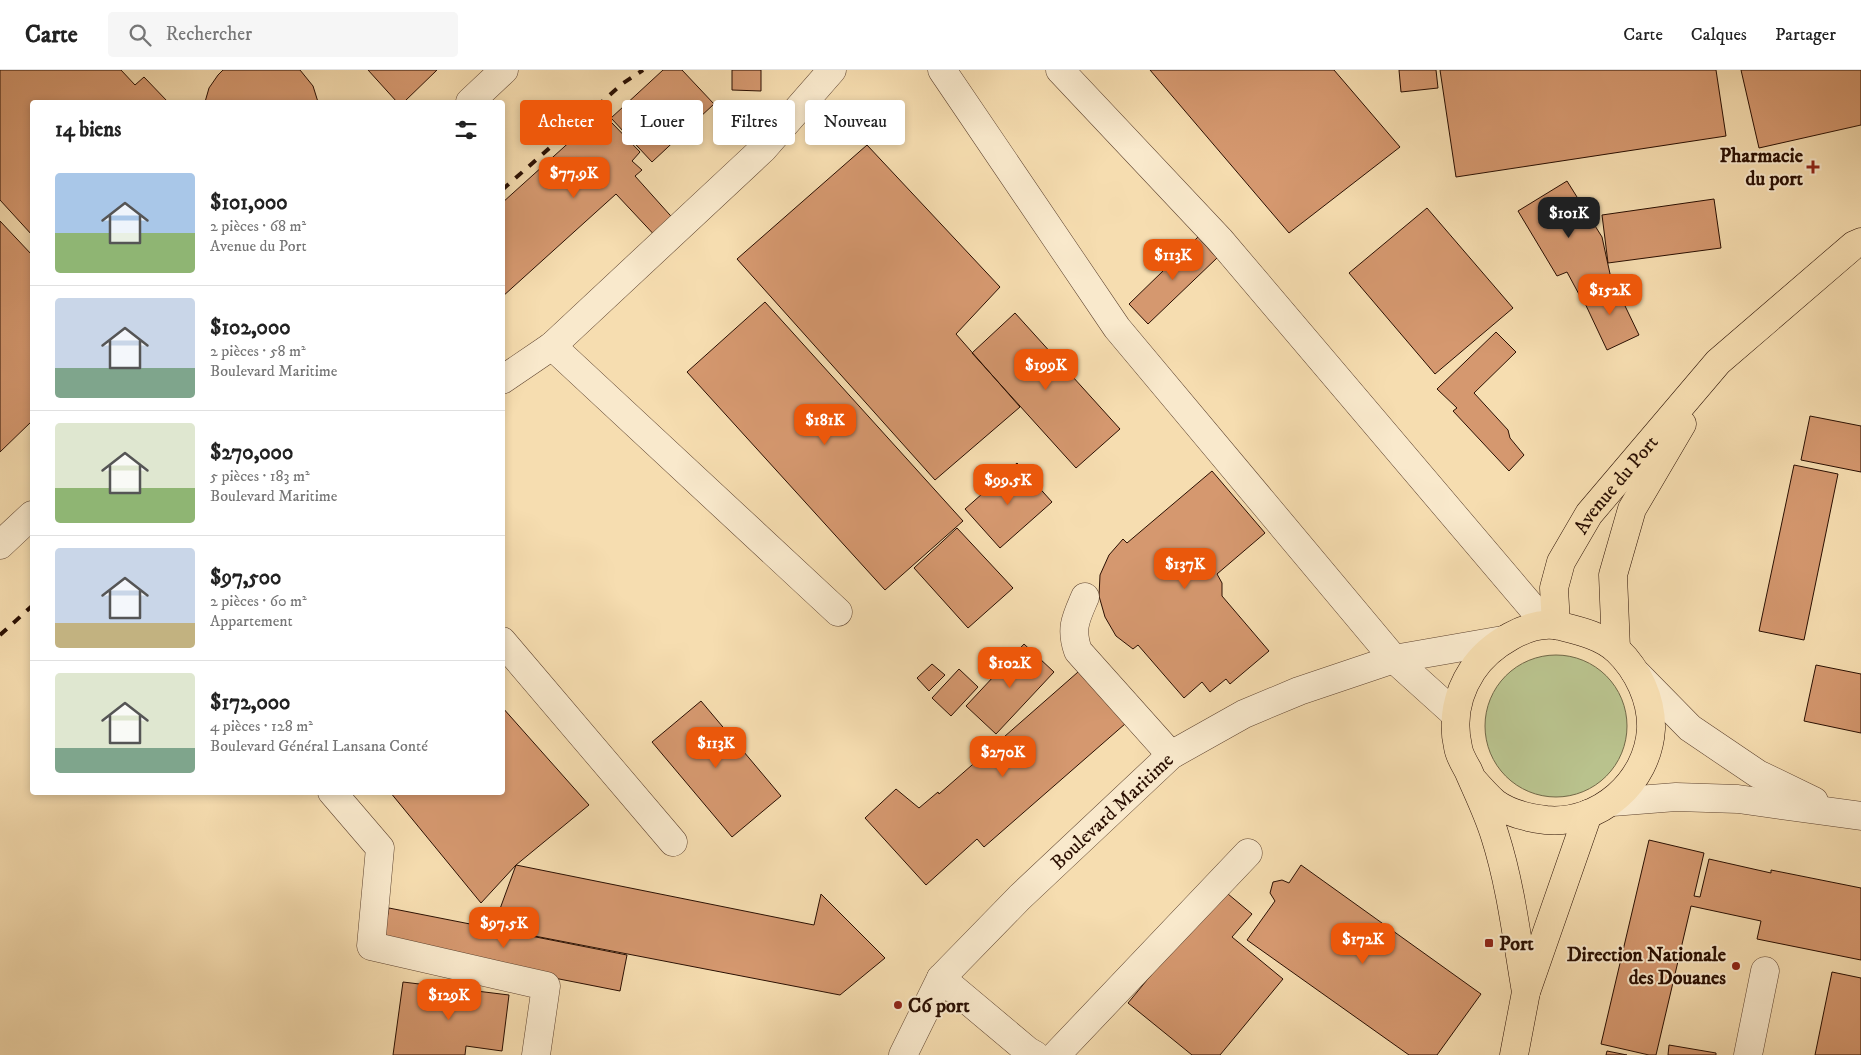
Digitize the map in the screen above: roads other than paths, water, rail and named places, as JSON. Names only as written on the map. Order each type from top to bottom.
[{"type":"main road","name":"Avenue du Port","points":[[1551,625],[1554,588],[1561,562],[1589,514],[1718,362],[1854,245],[1861,242]]},
{"type":"main road","name":"Avenue du Port","points":[[1616,649],[1613,575],[1632,510],[1718,362]]},
{"type":"main road","points":[[1472,779],[1496,803],[1527,818],[1561,821],[1588,814],[1612,802],[1632,782],[1645,758],[1651,728],[1648,699],[1635,672],[1616,649],[1590,633],[1551,625],[1503,640],[1479,659],[1463,685],[1455,714],[1458,748],[1495,835],[1509,889],[1526,992]]},
{"type":"main road","points":[[1514,1055],[1526,992],[1588,814]]},
{"type":"street","points":[[472,100],[504,70]]},
{"type":"street","points":[[505,378],[552,346],[763,149],[832,70]]},
{"type":"street","points":[[942,70],[1117,328],[1394,659],[1455,714]]},
{"type":"street","points":[[1060,70],[1220,240],[1551,625]]},
{"type":"street","points":[[552,346],[838,612]]},
{"type":"street","points":[[0,545],[30,517]]},
{"type":"street","points":[[1085,597],[1074,623],[1074,639],[1078,651],[1171,755]]},
{"type":"street","name":"Boulevard Maritime","points":[[903,1055],[941,978],[1020,897],[1171,755],[1244,714],[1299,691],[1394,659],[1503,640]]},
{"type":"street","points":[[505,645],[673,842]]},
{"type":"street","points":[[1635,672],[1690,728],[1758,774],[1834,811]]},
{"type":"street","points":[[335,795],[380,848],[371,946],[546,986],[536,1055]]},
{"type":"street","points":[[1612,802],[1676,797],[1730,798],[1861,816]]},
{"type":"street","points":[[1056,1055],[1248,853]]},
{"type":"street","points":[[1748,1055],[1765,971]]},
{"type":"street","points":[[941,978],[1035,1055]]},
{"type":"railway","points":[[505,187],[622,84],[643,70]]},
{"type":"railway","points":[[0,635],[30,608]]},
{"type":"place","name":"Pharmacie du port","points":[[1813,167]]},
{"type":"place","name":"Port","points":[[1489,943]]},
{"type":"place","name":"Direction Nationale des Douanes","points":[[1736,966]]},
{"type":"place","name":"C6 port","points":[[898,1005]]}]
